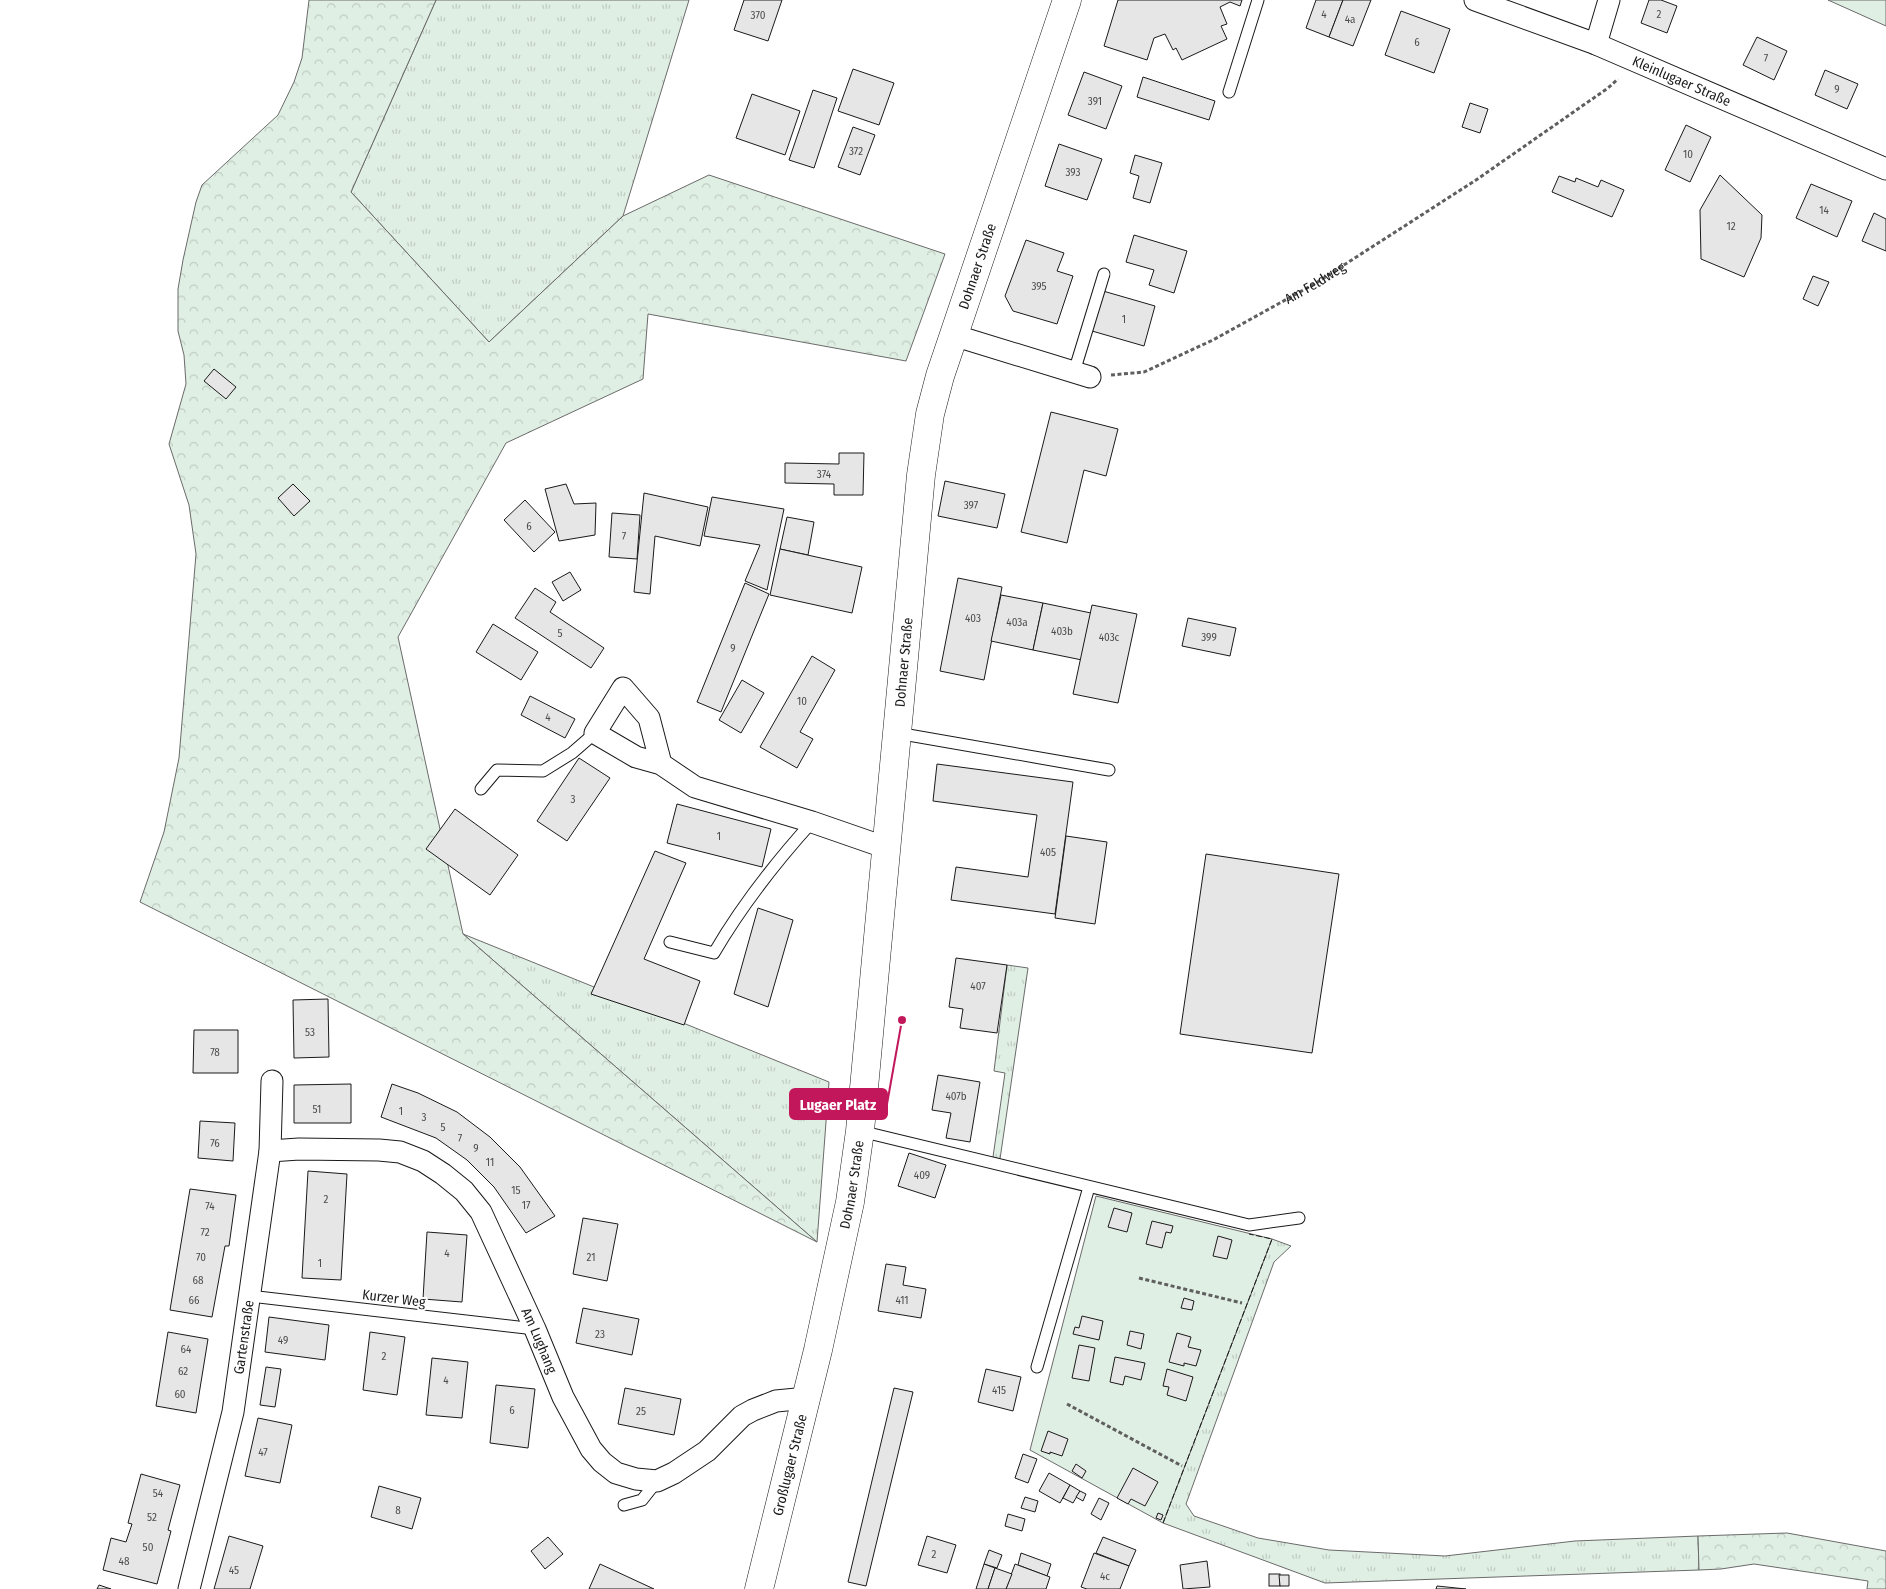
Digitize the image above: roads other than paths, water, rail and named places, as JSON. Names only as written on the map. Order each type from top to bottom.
[{"type":"main road","name":"Dohnaer Straße","points":[[819,1342],[850,1202],[860,1131],[921,475],[927,432],[940,376],[953,335],[1067,0]]},
{"type":"main road","name":"Großlugaer Straße","points":[[759,1589],[807,1398],[819,1342]]},
{"type":"street","name":"Kleinlugaer Straße","points":[[1476,0],[1596,44],[1886,169]]},
{"type":"street","points":[[1596,44],[1608,0]]},
{"type":"street","points":[[953,335],[1082,375]]},
{"type":"street","points":[[661,764],[649,718],[622,688],[595,733],[636,757],[661,764],[695,787],[812,822],[887,848]]},
{"type":"street","name":"Gartenstraße","points":[[189,1589],[233,1412],[270,1151],[272,1081]]},
{"type":"street","name":"Am Lughang","points":[[270,1151],[308,1149],[400,1152],[423,1161],[464,1191],[481,1212],[535,1329],[563,1397],[591,1449],[602,1462],[616,1473],[636,1479],[657,1481]]},
{"type":"street","points":[[657,1481],[689,1464],[707,1451],[742,1416],[776,1401],[807,1398]]},
{"type":"lane","points":[[1229,92],[1258,0]]},
{"type":"lane","points":[[1082,375],[1104,274]]},
{"type":"lane","points":[[481,789],[496,770],[543,771],[572,752],[595,733]]},
{"type":"lane","points":[[897,733],[1109,770]]},
{"type":"lane","points":[[670,942],[714,953],[734,918],[778,860],[812,822]]},
{"type":"lane","points":[[860,1131],[1249,1225],[1299,1218]]},
{"type":"lane","points":[[1037,1367],[1089,1187]]},
{"type":"lane","name":"Kurzer Weg","points":[[250,1296],[535,1329]]},
{"type":"lane","points":[[624,1505],[642,1500],[657,1481]]},
{"type":"place","name":"Lugaer Platz","points":[[902,1020]]}]
